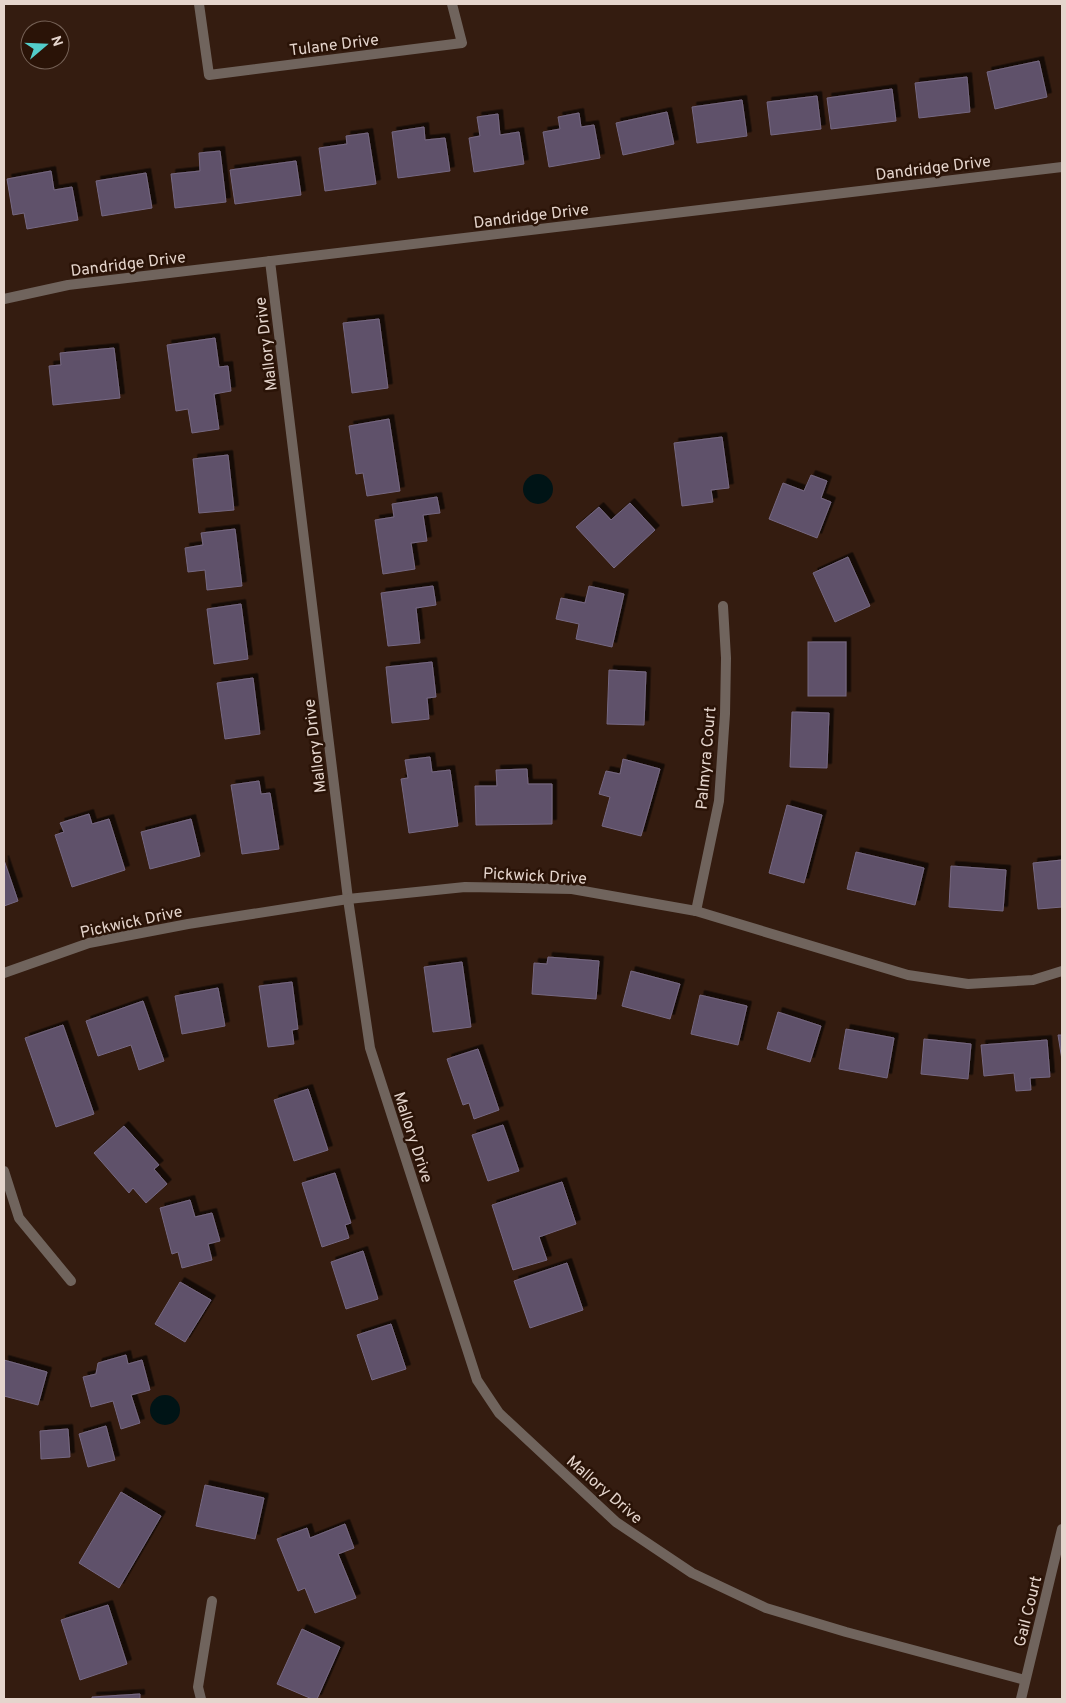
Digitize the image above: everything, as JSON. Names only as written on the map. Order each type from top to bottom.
[{"type":"street","name":"Tulane Drive","points":[[199,4],[209,75],[462,43],[452,4]]},
{"type":"street","name":"Dandridge Drive","points":[[4,299],[68,285],[1062,167]]},
{"type":"street","name":"Mallory Drive","points":[[270,261],[348,899],[370,1048],[477,1380],[499,1413],[616,1522],[692,1573],[766,1608],[855,1635],[1025,1680]]},
{"type":"street","name":"Palmyra Court","points":[[696,911],[719,801],[725,714],[726,658],[723,606]]},
{"type":"street","name":"Pickwick Drive","points":[[4,973],[89,943],[188,924],[348,899],[465,887],[572,889],[696,911],[908,975],[968,984],[1034,980],[1062,971]]},
{"type":"street","points":[[4,1171],[19,1218],[71,1281]]},
{"type":"street","name":"Gail Court","points":[[1021,1699],[1062,1529]]},
{"type":"street","points":[[201,1699],[198,1687],[212,1601]]},
{"type":"shaded area","points":[[538,474],[544,475],[552,483],[552,495],[544,503],[538,504],[532,503],[524,495],[523,489],[524,483],[532,475]]},
{"type":"shaded area","points":[[165,1395],[176,1399],[180,1410],[176,1421],[165,1425],[154,1421],[150,1410],[154,1399]]},
{"type":"building","points":[[1039,61],[1047,97],[995,109],[987,72]]},
{"type":"building","points":[[967,77],[970,112],[919,118],[915,83]]},
{"type":"building","points":[[892,89],[896,121],[831,129],[827,98]]},
{"type":"building","points":[[817,96],[821,129],[771,135],[767,102]]},
{"type":"building","points":[[742,100],[747,136],[697,143],[692,107]]},
{"type":"building","points":[[667,112],[674,144],[623,155],[616,123]]},
{"type":"building","points":[[579,113],[581,127],[594,125],[600,158],[549,167],[543,132],[560,129],[558,117]]},
{"type":"building","points":[[498,114],[500,135],[519,132],[524,164],[474,172],[469,138],[480,136],[477,117]]},
{"type":"building","points":[[424,127],[425,140],[445,138],[450,171],[398,178],[392,132]]},
{"type":"building","points":[[368,133],[376,184],[325,191],[319,148],[347,144],[346,136]]},
{"type":"building","points":[[220,151],[226,202],[175,208],[171,174],[200,171],[199,153]]},
{"type":"building","points":[[296,161],[301,195],[235,204],[230,170]]},
{"type":"building","points":[[51,171],[54,190],[72,187],[78,220],[27,229],[24,213],[13,215],[7,179]]},
{"type":"building","points":[[146,173],[152,208],[102,216],[96,181]]},
{"type":"building","points":[[379,319],[388,388],[352,393],[343,323]]},
{"type":"building","points":[[215,338],[219,367],[228,366],[231,391],[214,394],[219,429],[192,433],[188,409],[176,411],[167,345]]},
{"type":"building","points":[[114,348],[120,398],[53,405],[49,366],[61,365],[60,353]]},
{"type":"building","points":[[389,419],[400,491],[367,496],[363,473],[356,474],[349,426]]},
{"type":"building","points":[[722,437],[729,488],[711,490],[713,502],[682,506],[674,443]]},
{"type":"building","points":[[228,455],[234,510],[199,513],[193,459]]},
{"type":"building","points":[[811,475],[827,481],[821,498],[831,502],[817,538],[769,519],[783,483],[804,491]]},
{"type":"building","points":[[437,497],[440,513],[423,515],[427,541],[411,543],[415,569],[383,574],[375,520],[394,517],[392,504]]},
{"type":"building","points":[[630,503],[655,530],[614,568],[576,527],[599,507],[611,520]]},
{"type":"building","points":[[235,529],[242,586],[207,590],[205,570],[188,572],[185,548],[203,545],[201,533]]},
{"type":"building","points":[[848,557],[870,606],[835,622],[813,573]]},
{"type":"building","points":[[433,586],[436,605],[416,608],[420,643],[388,646],[381,593]]},
{"type":"building","points":[[589,586],[624,594],[612,647],[576,639],[579,624],[556,619],[561,598],[585,603]]},
{"type":"building","points":[[241,604],[248,659],[214,664],[207,609]]},
{"type":"building","points":[[808,642],[846,642],[846,696],[808,696]]},
{"type":"building","points":[[432,662],[436,697],[427,698],[429,719],[392,723],[386,667]]},
{"type":"building","points":[[609,670],[646,672],[644,725],[607,724]]},
{"type":"building","points":[[253,678],[260,734],[225,739],[217,683]]},
{"type":"building","points":[[792,712],[829,713],[827,768],[790,767]]},
{"type":"building","points":[[430,757],[432,772],[450,770],[458,826],[409,833],[401,779],[408,778],[405,760]]},
{"type":"building","points":[[623,759],[660,769],[641,836],[602,826],[610,797],[599,794],[606,771],[620,774]]},
{"type":"building","points":[[527,769],[528,784],[552,784],[552,824],[476,825],[475,786],[497,786],[496,770]]},
{"type":"building","points":[[259,781],[261,794],[270,793],[279,849],[242,854],[231,785]]},
{"type":"building","points":[[787,805],[822,815],[804,883],[769,873]]},
{"type":"building","points":[[89,814],[92,824],[109,819],[125,870],[72,887],[55,835],[64,832],[60,823]]},
{"type":"building","points":[[191,819],[200,856],[150,869],[141,832]]},
{"type":"building","points":[[856,852],[924,868],[915,905],[847,889]]},
{"type":"building","points":[[4,860],[18,901],[4,906]]},
{"type":"building","points":[[1062,860],[1062,907],[1038,909],[1033,863]]},
{"type":"building","points":[[951,866],[1006,870],[1003,911],[949,907]]},
{"type":"building","points":[[548,957],[599,961],[596,999],[532,994],[534,963],[547,964]]},
{"type":"building","points":[[462,962],[471,1027],[433,1032],[424,967]]},
{"type":"building","points":[[631,971],[680,984],[670,1019],[622,1006]]},
{"type":"building","points":[[292,982],[298,1029],[292,1030],[294,1044],[268,1047],[259,986]]},
{"type":"building","points":[[218,988],[225,1026],[182,1034],[175,996]]},
{"type":"building","points":[[700,995],[747,1006],[738,1045],[691,1034]]},
{"type":"building","points":[[143,1001],[164,1061],[139,1070],[131,1045],[98,1056],[86,1021]]},
{"type":"building","points":[[778,1012],[821,1026],[810,1062],[767,1049]]},
{"type":"building","points":[[63,1025],[94,1114],[56,1127],[25,1038]]},
{"type":"building","points":[[846,1029],[894,1038],[887,1078],[839,1069]]},
{"type":"building","points":[[1058,1035],[1062,1035],[1062,1060]]},
{"type":"building","points":[[924,1039],[971,1044],[968,1079],[921,1074]]},
{"type":"building","points":[[1047,1040],[1050,1077],[1030,1078],[1031,1090],[1016,1091],[1014,1073],[984,1076],[981,1045]]},
{"type":"building","points":[[478,1049],[499,1110],[474,1119],[469,1103],[463,1105],[447,1059]]},
{"type":"building","points":[[308,1089],[328,1150],[294,1161],[274,1100]]},
{"type":"building","points":[[503,1125],[519,1171],[488,1181],[472,1135]]},
{"type":"building","points":[[124,1126],[159,1165],[154,1169],[167,1184],[146,1203],[133,1188],[129,1193],[94,1153]]},
{"type":"building","points":[[335,1173],[351,1223],[345,1225],[349,1238],[322,1247],[302,1183]]},
{"type":"building","points":[[562,1182],[576,1224],[539,1237],[547,1260],[513,1270],[492,1205]]},
{"type":"building","points":[[190,1200],[195,1217],[212,1213],[220,1241],[208,1244],[212,1260],[182,1268],[178,1252],[172,1254],[160,1208]]},
{"type":"building","points":[[363,1251],[378,1299],[346,1309],[331,1262]]},
{"type":"building","points":[[567,1263],[583,1310],[530,1328],[514,1281]]},
{"type":"building","points":[[180,1282],[211,1300],[185,1342],[155,1324]]},
{"type":"building","points":[[391,1324],[406,1369],[372,1380],[357,1335]]},
{"type":"building","points":[[126,1355],[128,1364],[142,1360],[150,1390],[131,1395],[140,1423],[121,1429],[113,1401],[91,1407],[83,1377],[96,1374],[98,1363]]},
{"type":"building","points":[[4,1360],[47,1372],[38,1405],[4,1396]]},
{"type":"building","points":[[106,1426],[115,1460],[88,1467],[79,1434]]},
{"type":"building","points":[[68,1429],[70,1457],[41,1459],[40,1431]]},
{"type":"building","points":[[205,1485],[264,1498],[255,1539],[196,1526]]},
{"type":"building","points":[[121,1492],[161,1516],[119,1588],[79,1563]]},
{"type":"building","points":[[345,1524],[354,1548],[338,1554],[356,1598],[315,1613],[305,1588],[298,1591],[277,1539],[307,1528],[310,1538]]},
{"type":"building","points":[[108,1605],[127,1664],[80,1680],[61,1620]]},
{"type":"building","points":[[302,1629],[340,1647],[317,1699],[312,1699],[277,1684]]},
{"type":"building","points":[[140,1694],[140,1699],[92,1699],[92,1697]]}]
